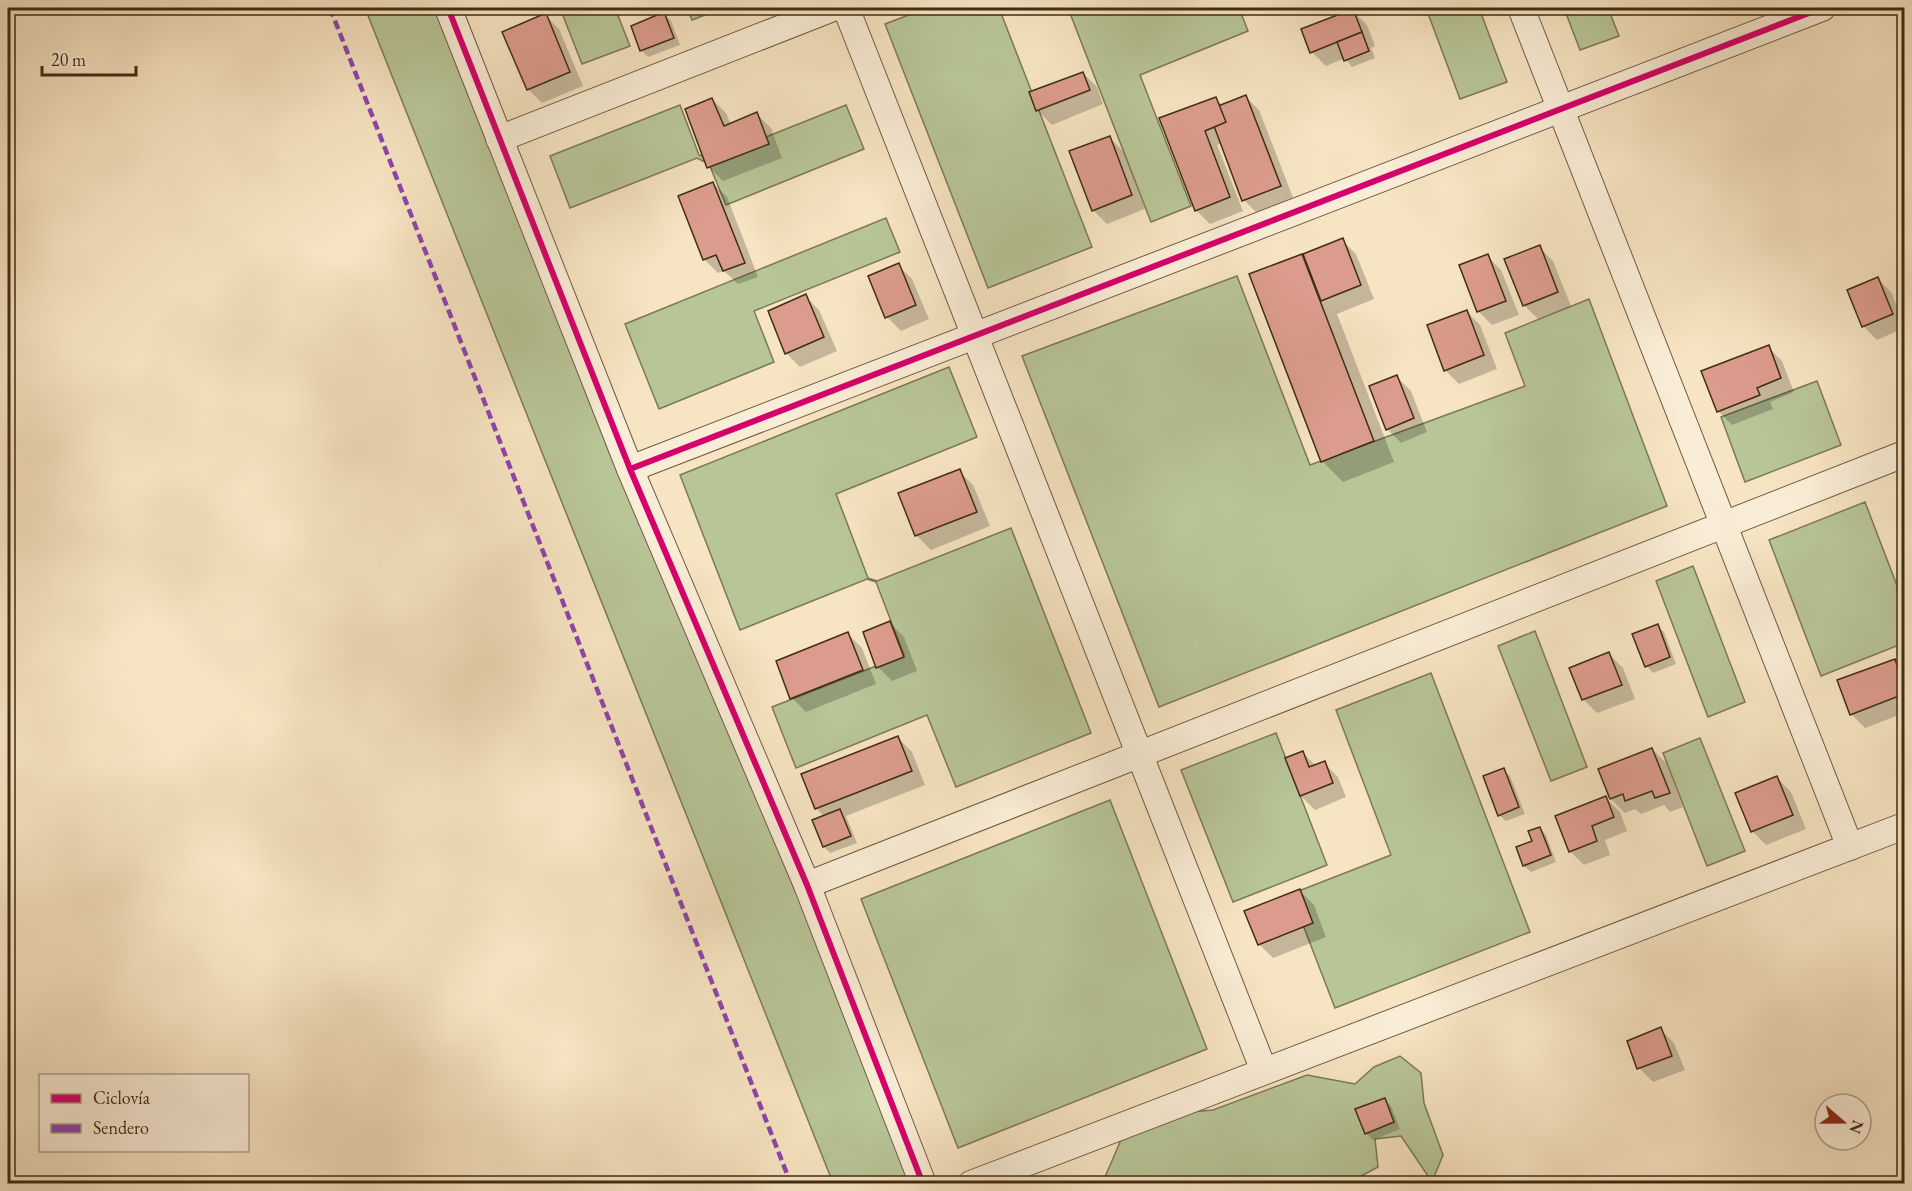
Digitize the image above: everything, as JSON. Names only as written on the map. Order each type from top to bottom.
[{"type":"street","points":[[448,8],[630,469],[807,885],[923,1184]]},
{"type":"street","points":[[499,139],[833,8]]},
{"type":"street","points":[[846,8],[1264,1071]]},
{"type":"street","points":[[1521,8],[1850,847]]},
{"type":"street","points":[[630,469],[1822,8]]},
{"type":"street","points":[[807,885],[1905,454]]},
{"type":"street","points":[[971,1184],[1905,826]]},
{"type":"green space","points":[[365,8],[462,8],[922,1183],[833,1183]]},
{"type":"green space","points":[[560,8],[615,8],[630,46],[582,64]]},
{"type":"green space","points":[[687,8],[723,8],[692,20]]},
{"type":"green space","points":[[927,8],[999,8],[1092,247],[988,288],[885,24]]},
{"type":"green space","points":[[1068,8],[1239,8],[1248,31],[1140,75],[1191,206],[1151,222]]},
{"type":"green space","points":[[1426,8],[1479,8],[1507,82],[1460,99]]},
{"type":"green space","points":[[1564,8],[1608,8],[1619,36],[1580,50]]},
{"type":"green space","points":[[680,105],[699,155],[711,159],[846,105],[864,149],[726,205],[709,164],[697,158],[570,208],[550,156]]},
{"type":"green space","points":[[886,218],[900,252],[754,311],[774,362],[659,409],[625,324]]},
{"type":"green space","points":[[1237,276],[1310,465],[1525,386],[1505,333],[1589,299],[1667,506],[1159,707],[1022,356]]},
{"type":"green space","points":[[949,367],[977,437],[836,494],[868,578],[877,581],[1011,528],[1091,733],[956,787],[927,715],[796,768],[772,707],[904,655],[876,582],[867,579],[740,630],[680,475]]},
{"type":"green space","points":[[1817,381],[1841,445],[1745,482],[1721,417]]},
{"type":"green space","points":[[1865,502],[1904,604],[1904,643],[1821,676],[1769,540]]},
{"type":"green space","points":[[1693,566],[1745,702],[1708,717],[1656,581]]},
{"type":"green space","points":[[1535,631],[1587,767],[1551,781],[1498,646]]},
{"type":"green space","points":[[1431,673],[1530,932],[1335,1008],[1291,894],[1391,855],[1336,710]]},
{"type":"green space","points":[[1276,733],[1327,865],[1233,902],[1181,770]]},
{"type":"green space","points":[[1700,738],[1745,851],[1707,866],[1663,753]]},
{"type":"green space","points":[[1110,800],[1207,1049],[958,1148],[861,899]]},
{"type":"green space","points":[[1400,1056],[1421,1073],[1424,1103],[1443,1155],[1432,1182],[1401,1136],[1375,1139],[1378,1167],[1348,1183],[1102,1184],[1124,1133],[1144,1116],[1213,1110],[1307,1075],[1355,1084],[1374,1067]]},
{"type":"building","points":[[1353,9],[1362,32],[1310,53],[1301,29]]},
{"type":"building","points":[[664,12],[674,38],[640,51],[631,26]]},
{"type":"building","points":[[546,13],[570,72],[527,90],[502,32]]},
{"type":"building","points":[[1362,32],[1369,51],[1344,61],[1337,42]]},
{"type":"building","points":[[1083,72],[1090,90],[1036,111],[1029,92]]},
{"type":"building","points":[[1246,95],[1281,186],[1242,201],[1208,110]]},
{"type":"building","points":[[1216,97],[1226,122],[1205,131],[1230,197],[1195,211],[1159,118]]},
{"type":"building","points":[[712,98],[724,126],[757,112],[769,144],[707,168],[685,109]]},
{"type":"building","points":[[1110,136],[1132,195],[1092,211],[1069,151]]},
{"type":"building","points":[[713,182],[745,263],[723,271],[716,255],[703,260],[678,196]]},
{"type":"building","points":[[1343,238],[1361,285],[1321,301],[1303,254]]},
{"type":"building","points":[[1540,245],[1558,292],[1523,306],[1504,259]]},
{"type":"building","points":[[1302,254],[1374,441],[1321,462],[1249,274]]},
{"type":"building","points":[[1488,254],[1506,301],[1477,312],[1459,265]]},
{"type":"building","points":[[899,263],[916,305],[885,318],[868,276]]},
{"type":"building","points":[[1878,277],[1893,314],[1862,327],[1847,290]]},
{"type":"building","points":[[806,294],[824,337],[785,354],[768,311]]},
{"type":"building","points":[[1467,310],[1484,355],[1444,371],[1427,325]]},
{"type":"building","points":[[1769,345],[1781,378],[1757,388],[1760,395],[1717,412],[1701,371]]},
{"type":"building","points":[[1397,375],[1414,418],[1386,430],[1369,386]]},
{"type":"building","points":[[960,469],[977,512],[915,536],[898,493]]},
{"type":"building","points":[[890,621],[904,657],[876,668],[863,632]]},
{"type":"building","points":[[1658,624],[1670,657],[1645,667],[1632,634]]},
{"type":"building","points":[[848,632],[863,670],[790,699],[776,661]]},
{"type":"building","points":[[1609,652],[1622,685],[1582,700],[1569,668]]},
{"type":"building","points":[[1895,659],[1904,686],[1904,694],[1850,715],[1837,680]]},
{"type":"building","points":[[898,736],[912,771],[815,809],[801,774]]},
{"type":"building","points":[[1652,748],[1670,793],[1655,798],[1652,791],[1625,801],[1623,794],[1610,799],[1598,769]]},
{"type":"building","points":[[1303,751],[1309,767],[1325,761],[1333,783],[1300,796],[1285,758]]},
{"type":"building","points":[[1504,768],[1519,807],[1498,816],[1483,776]]},
{"type":"building","points":[[1777,776],[1793,815],[1751,832],[1735,793]]},
{"type":"building","points":[[1606,796],[1614,817],[1592,826],[1597,841],[1569,852],[1555,816]]},
{"type":"building","points":[[840,809],[851,836],[823,847],[812,820]]},
{"type":"building","points":[[1540,827],[1551,855],[1523,866],[1516,847],[1532,841],[1528,831]]},
{"type":"building","points":[[1300,889],[1313,923],[1258,945],[1244,911]]},
{"type":"building","points":[[1661,1027],[1672,1056],[1637,1069],[1627,1041]]},
{"type":"building","points":[[1385,1098],[1394,1122],[1365,1134],[1355,1109]]},
{"type":"marked path","points":[[330,8],[791,1184]]},
{"type":"cycle path","points":[[448,8],[630,469],[807,885],[923,1184]]},
{"type":"cycle path","points":[[630,469],[1822,8]]}]
